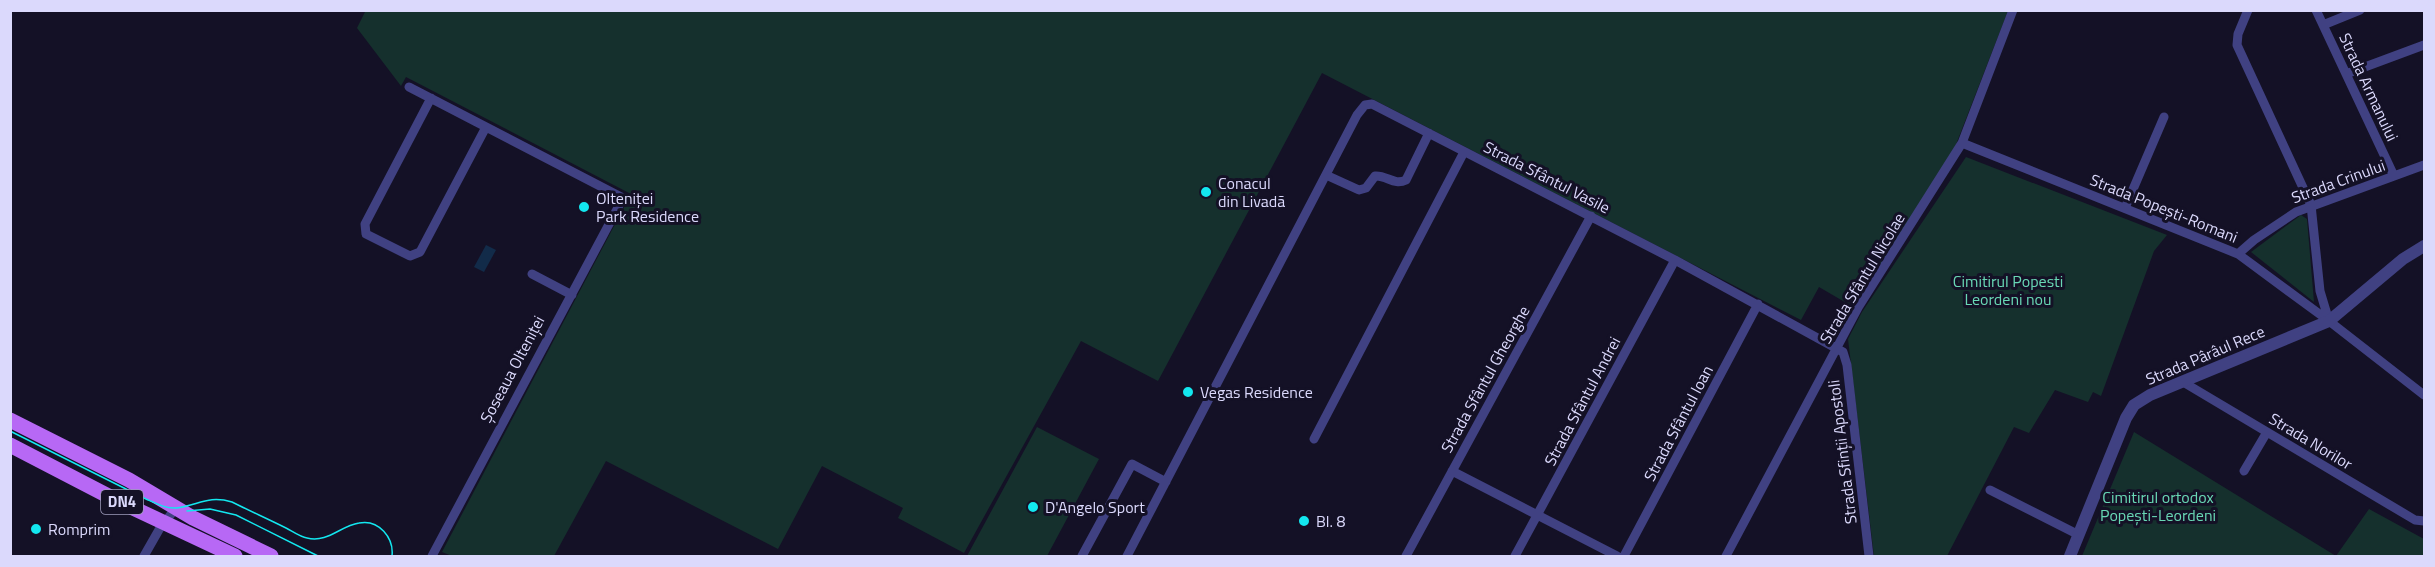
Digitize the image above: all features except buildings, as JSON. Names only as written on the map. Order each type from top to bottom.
[{"type":"main road","name":"DN4","points":[[10,420],[271,556]]},
{"type":"main road","name":"DN4","points":[[10,445],[118,501],[235,556]]},
{"type":"main road","points":[[118,501],[129,480]]},
{"type":"street","name":"Strada Sfântul Nicolae","points":[[1725,556],[1859,306],[1962,143],[2013,10]]},
{"type":"street","points":[[2248,10],[2238,34],[2237,45],[2312,205],[2320,291],[2329,321]]},
{"type":"street","name":"Strada Armanului","points":[[2316,10],[2394,176]]},
{"type":"street","points":[[2323,25],[2360,10]]},
{"type":"street","points":[[2346,74],[2424,45]]},
{"type":"street","points":[[409,87],[431,98],[486,127],[420,252],[410,256],[366,234],[365,224],[431,98]]},
{"type":"street","points":[[1127,556],[1357,115],[1365,105],[1377,105],[1464,152]]},
{"type":"street","points":[[2125,208],[2164,117]]},
{"type":"street","name":"Șoseaua Olteniței","points":[[432,556],[623,198],[486,127]]},
{"type":"street","points":[[1326,175],[1359,190],[1366,188],[1375,176],[1379,175],[1395,182],[1403,182],[1429,133]]},
{"type":"street","name":"Strada Popești-Romani","points":[[1962,143],[2238,254],[2424,395]]},
{"type":"street","name":"Strada Sfântul Vasile","points":[[1314,439],[1464,152],[1675,260],[1838,348]]},
{"type":"street","name":"Strada Crinului","points":[[2238,254],[2288,216],[2312,205],[2424,165]]},
{"type":"street","name":"Strada Sfântul Gheorghe","points":[[1406,556],[1591,216]]},
{"type":"street","name":"Strada Pârâul Rece","points":[[2070,556],[2128,413],[2145,398],[2329,321],[2403,259],[2424,246]]},
{"type":"street","name":"Strada Sfântul Andrei","points":[[1515,556],[1675,260]]},
{"type":"street","points":[[532,274],[572,295]]},
{"type":"street","name":"Strada Sfântul Ioan","points":[[1624,556],[1758,304]]},
{"type":"street","name":"Strada Sfinții Apostoli","points":[[1838,348],[1845,356],[1847,365],[1869,556]]},
{"type":"street","name":"Strada Norilor","points":[[2182,382],[2415,520],[2424,521]]},
{"type":"street","points":[[2244,471],[2267,432]]},
{"type":"street","points":[[1082,556],[1131,464],[1166,482]]},
{"type":"street","points":[[1452,471],[1617,556]]},
{"type":"street","points":[[1990,490],[2079,535]]},
{"type":"street","points":[[144,556],[164,521],[176,508]]},
{"type":"green space","points":[[366,10],[2008,11],[1955,147],[1855,308],[1819,287],[1801,320],[1322,73],[1158,381],[1081,341],[964,553],[898,518],[903,508],[822,466],[778,549],[606,461],[554,556],[452,556],[442,552],[631,194],[406,77],[401,86],[357,28]]},
{"type":"green space","name":"Cimitirul Popesti Leordeni nou","points":[[1966,157],[2167,235],[2154,251],[2101,396],[2093,392],[2088,402],[2055,390],[2029,433],[2014,427],[1947,556],[1874,556],[1848,339],[1862,312]]},
{"type":"green space","points":[[2301,215],[2307,219],[2314,302],[2251,252]]},
{"type":"green space","name":"D'Angelo Sport","points":[[1037,427],[1099,459],[1047,556],[967,556]]},
{"type":"green space","name":"Cimitirul ortodox Popești-Leordeni","points":[[2134,432],[2336,556],[2082,556]]},
{"type":"green space","points":[[2369,509],[2424,539],[2424,556],[2336,556]]},
{"type":"water","points":[[486,245],[496,250],[484,272],[474,267]]},
{"type":"tram line","points":[[10,431],[165,507],[177,508],[210,500],[224,500],[302,536],[314,539],[328,536],[359,523],[373,524],[384,531],[388,537],[392,556]]},
{"type":"tram line","points":[[187,511],[210,509],[236,515],[318,556]]},
{"type":"place","name":"Conacul din Livadă","points":[[1206,192]]},
{"type":"place","name":"Olteniței Park Residence","points":[[584,207]]},
{"type":"place","name":"Vegas Residence","points":[[1188,392]]},
{"type":"place","name":"D'Angelo Sport","points":[[1033,507]]},
{"type":"place","name":"Bl. 8","points":[[1304,521]]},
{"type":"place","name":"Romprim","points":[[36,529]]}]
